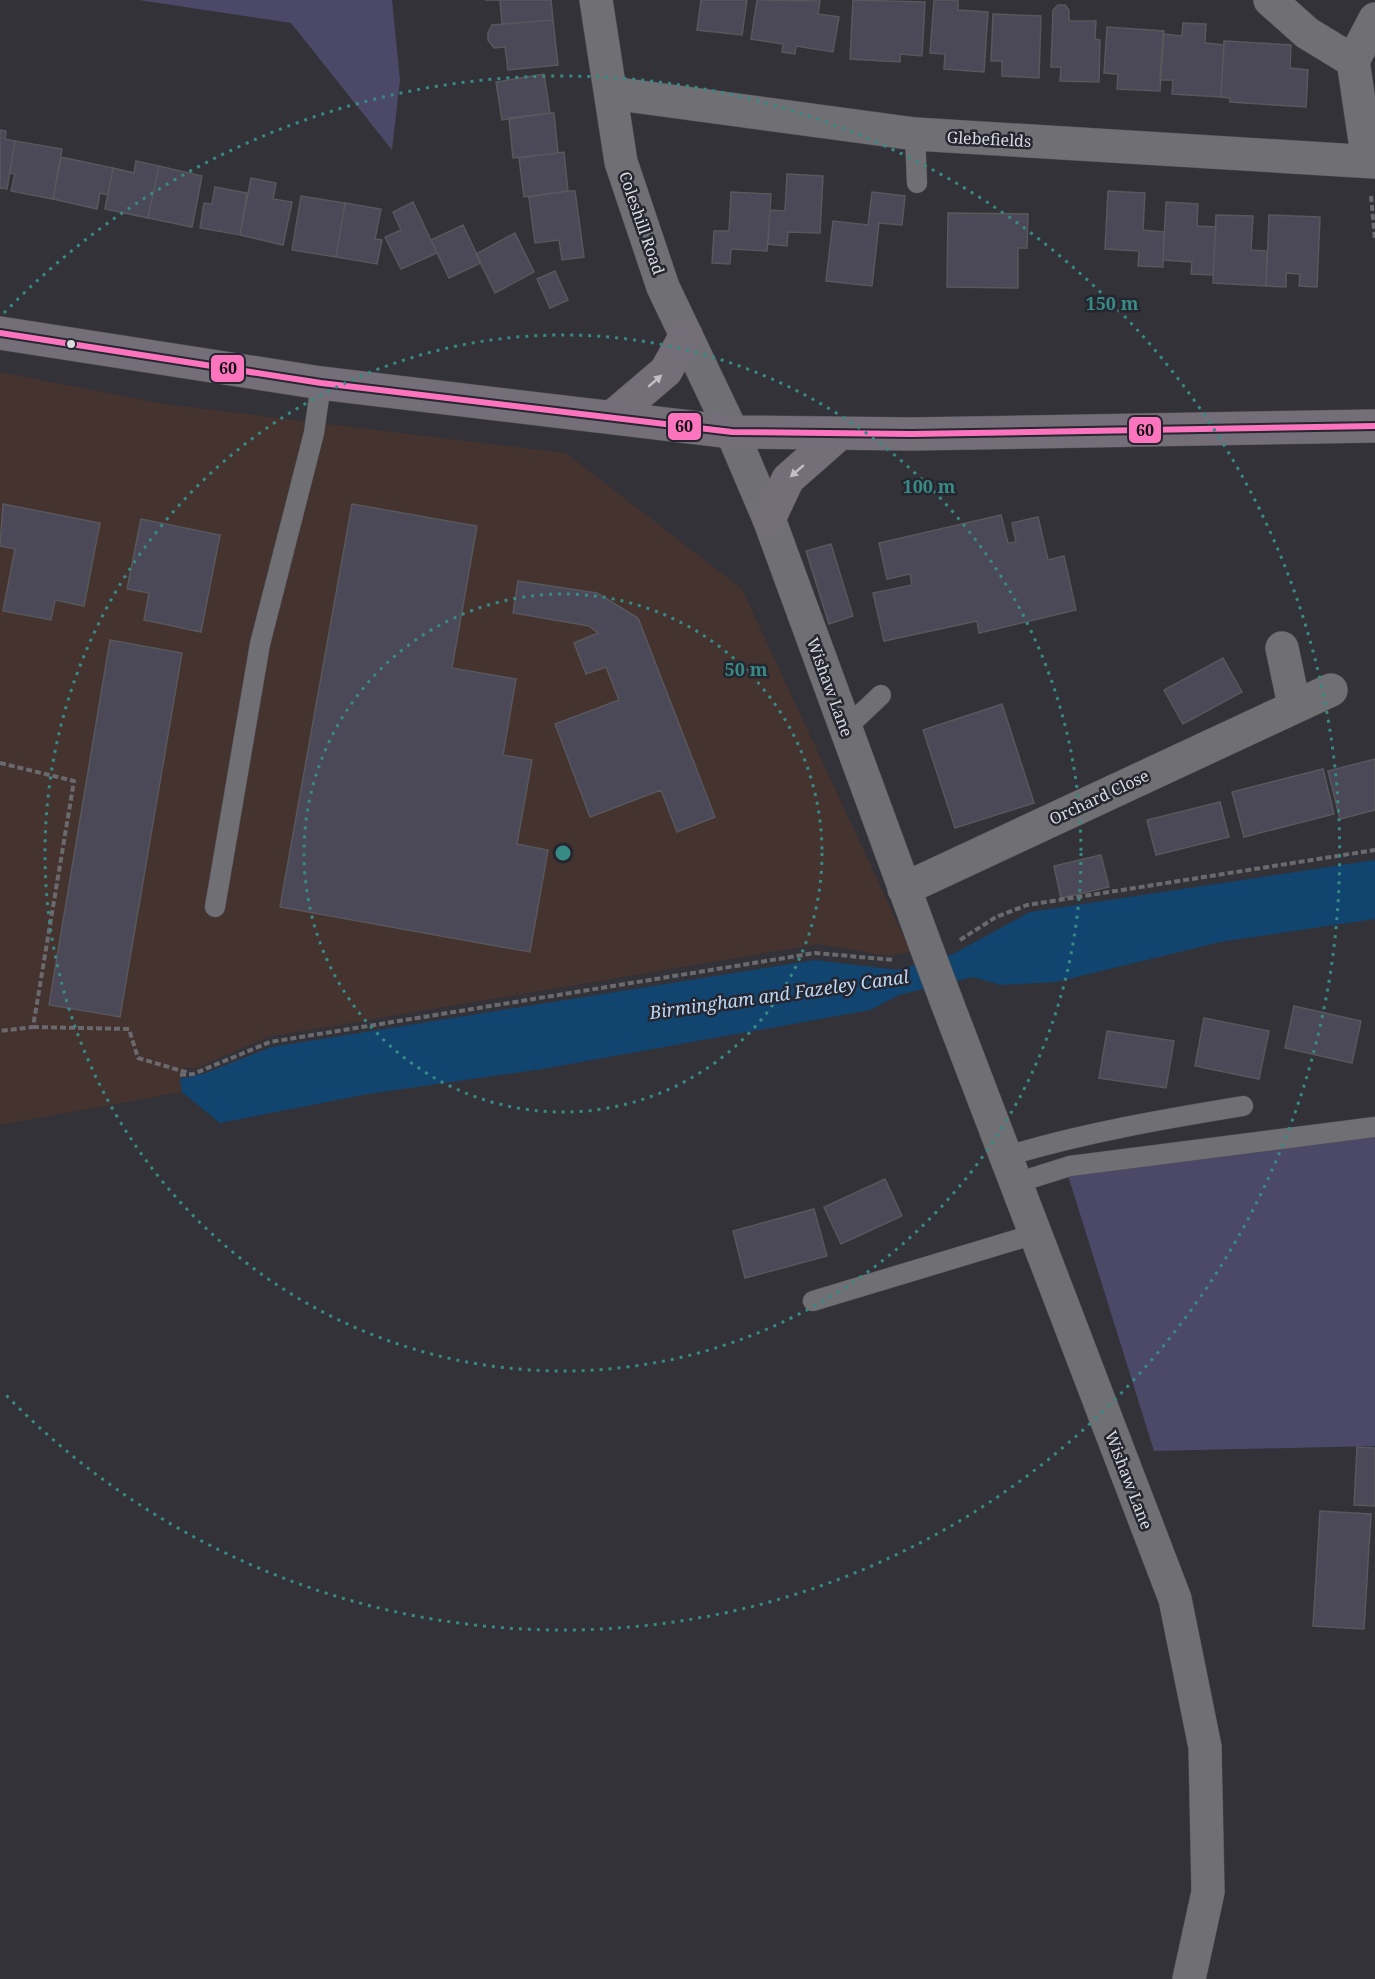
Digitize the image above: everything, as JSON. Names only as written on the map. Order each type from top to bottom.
[{"type":"main road","points":[[0,333],[321,383],[732,432],[839,434],[1375,426]]},
{"type":"main road","points":[[612,417],[666,371],[686,335]]},
{"type":"main road","points":[[769,519],[788,479],[839,434]]},
{"type":"street","name":"Coleshill Road","points":[[596,0],[621,162],[663,287],[732,432]]},
{"type":"street","points":[[1270,0],[1307,33],[1353,61]]},
{"type":"street","points":[[1372,161],[1353,61],[1375,19]]},
{"type":"street","name":"Glebefields","points":[[611,93],[915,134],[1372,161]]},
{"type":"street","name":"Wishaw Lane","points":[[732,432],[769,519],[903,889],[940,943],[946,1000],[1175,1599],[1205,1747],[1208,1892],[1189,1979]]},
{"type":"street","points":[[1282,648],[1294,705]]},
{"type":"street","name":"Orchard Close","points":[[903,889],[1294,705],[1331,690]]},
{"type":"lane","points":[[915,134],[917,183]]},
{"type":"lane","points":[[215,906],[260,644],[314,433],[321,383]]},
{"type":"lane","points":[[845,729],[881,695]]},
{"type":"lane","points":[[1011,1170],[1038,1147],[1168,1119],[1244,1106]]},
{"type":"lane","points":[[1011,1170],[1070,1166],[1375,1127]]},
{"type":"lane","points":[[813,1301],[1035,1234]]},
{"type":"path","points":[[1372,161],[1375,240]]},
{"type":"path","points":[[0,762],[74,781],[33,1027]]},
{"type":"path","points":[[940,943],[1027,905],[1375,850]]},
{"type":"path","points":[[180,1076],[193,1074],[270,1042],[814,953],[897,959]]},
{"type":"path","points":[[0,1031],[33,1027],[129,1029],[138,1058],[193,1074]]},
{"type":"shaded area","points":[[139,0],[392,0],[400,80],[392,150],[291,23]]},
{"type":"shaded area","points":[[0,372],[165,404],[566,453],[742,589],[911,952],[887,956],[818,944],[268,1037],[194,1069],[184,1067],[180,1075],[182,1092],[0,1125]]},
{"type":"shaded area","points":[[1375,1117],[1375,1446],[1154,1451],[1066,1169]]},
{"type":"water","name":"Birmingham and Fazeley Canal","points":[[1375,860],[1375,919],[1220,942],[1056,982],[1001,985],[973,977],[899,995],[870,1010],[542,1069],[368,1094],[220,1123],[182,1092],[180,1079],[206,1073],[272,1047],[815,960],[897,970],[953,954],[1030,912]]},
{"type":"building","points":[[500,0],[551,0],[553,20],[502,24]]},
{"type":"building","points":[[701,0],[747,0],[742,35],[697,30]]},
{"type":"building","points":[[757,0],[820,1],[818,14],[839,17],[833,52],[796,46],[795,54],[782,52],[783,44],[751,39]]},
{"type":"building","points":[[853,0],[925,2],[922,56],[900,54],[900,62],[850,59]]},
{"type":"building","points":[[934,0],[958,0],[958,10],[988,12],[984,72],[944,69],[945,54],[930,53]]},
{"type":"building","points":[[1058,5],[1065,5],[1069,10],[1069,21],[1096,21],[1095,39],[1100,40],[1099,82],[1060,81],[1061,67],[1051,67],[1053,10]]},
{"type":"building","points":[[993,14],[1041,16],[1039,78],[1002,76],[1002,61],[991,61]]},
{"type":"building","points":[[553,20],[558,65],[508,70],[505,47],[494,48],[488,40],[488,33],[492,25]]},
{"type":"building","points":[[1183,23],[1206,24],[1205,43],[1224,45],[1221,97],[1172,94],[1173,80],[1160,80],[1163,34],[1182,36]]},
{"type":"building","points":[[1107,27],[1164,31],[1160,91],[1117,89],[1118,74],[1104,73]]},
{"type":"building","points":[[1224,41],[1291,45],[1290,68],[1308,70],[1306,107],[1230,102],[1230,98],[1221,97]]},
{"type":"building","points":[[544,74],[550,113],[502,120],[496,82]]},
{"type":"building","points":[[554,113],[558,153],[513,158],[509,118]]},
{"type":"building","points":[[0,130],[6,131],[5,139],[15,141],[7,189],[0,188]]},
{"type":"building","points":[[15,141],[62,149],[53,199],[11,191],[15,174],[10,173]]},
{"type":"building","points":[[564,152],[568,191],[524,197],[519,158]]},
{"type":"building","points":[[61,157],[113,168],[108,195],[100,193],[97,209],[53,199]]},
{"type":"building","points":[[136,161],[159,166],[148,218],[105,209],[113,168],[134,173]]},
{"type":"building","points":[[159,166],[202,176],[192,227],[148,218]]},
{"type":"building","points":[[787,174],[823,176],[820,233],[788,232],[787,246],[768,244],[770,210],[785,211]]},
{"type":"building","points":[[251,178],[276,183],[273,199],[292,202],[283,245],[240,235]]},
{"type":"building","points":[[215,187],[247,193],[240,235],[200,228],[204,203],[212,204]]},
{"type":"building","points":[[575,191],[584,257],[562,260],[559,240],[535,243],[529,197]]},
{"type":"building","points":[[1108,191],[1145,193],[1143,230],[1164,232],[1163,267],[1138,266],[1139,251],[1105,249]]},
{"type":"building","points":[[731,192],[771,194],[767,251],[731,249],[730,264],[712,263],[714,231],[729,231]]},
{"type":"building","points":[[872,192],[905,196],[902,225],[879,223],[872,286],[826,281],[833,221],[868,225]]},
{"type":"building","points":[[301,196],[345,203],[336,257],[292,250]]},
{"type":"building","points":[[413,202],[437,253],[401,269],[385,237],[401,230],[393,212]]},
{"type":"building","points":[[1166,202],[1198,204],[1197,226],[1216,227],[1213,275],[1191,274],[1192,262],[1163,260]]},
{"type":"building","points":[[345,203],[381,209],[375,239],[382,240],[377,264],[336,257]]},
{"type":"building","points":[[948,213],[1028,214],[1027,248],[1018,248],[1018,288],[947,287]]},
{"type":"building","points":[[1216,215],[1253,216],[1251,250],[1267,251],[1266,286],[1213,283]]},
{"type":"building","points":[[1269,215],[1320,217],[1317,287],[1299,286],[1300,274],[1286,273],[1286,287],[1266,286]]},
{"type":"building","points":[[463,225],[481,263],[449,278],[431,240]]},
{"type":"building","points":[[515,233],[534,272],[495,293],[476,254]]},
{"type":"building","points":[[555,271],[568,300],[550,308],[537,279]]},
{"type":"building","points":[[3,504],[100,523],[84,606],[55,600],[51,620],[3,611],[15,549],[0,546]]},
{"type":"building","points":[[352,504],[477,526],[452,668],[516,679],[503,755],[532,760],[517,844],[548,850],[530,952],[280,907]]},
{"type":"building","points":[[1001,515],[1008,543],[1016,542],[1012,523],[1038,517],[1048,560],[1064,556],[1076,610],[979,633],[977,621],[884,641],[873,593],[912,585],[910,574],[887,579],[879,543]]},
{"type":"building","points":[[141,519],[220,535],[201,632],[144,620],[149,593],[127,589]]},
{"type":"building","points":[[831,544],[853,616],[829,624],[806,551]]},
{"type":"building","points":[[518,581],[597,593],[638,618],[715,817],[677,832],[661,790],[590,817],[555,724],[619,700],[606,667],[586,674],[574,643],[598,633],[589,626],[513,613]]},
{"type":"building","points":[[110,640],[182,653],[120,1017],[49,1005]]},
{"type":"building","points":[[1223,658],[1242,692],[1183,724],[1164,690]]},
{"type":"building","points":[[1002,704],[1034,803],[955,828],[923,730]]},
{"type":"building","points":[[1375,759],[1375,810],[1340,819],[1328,771]]},
{"type":"building","points":[[1323,769],[1334,814],[1244,837],[1232,792]]},
{"type":"building","points":[[1220,802],[1229,837],[1156,855],[1147,820]]},
{"type":"building","points":[[1101,855],[1109,887],[1061,898],[1054,866]]},
{"type":"building","points":[[1294,1006],[1361,1021],[1352,1063],[1285,1048]]},
{"type":"building","points":[[1204,1018],[1269,1031],[1259,1079],[1195,1066]]},
{"type":"building","points":[[1107,1031],[1174,1041],[1166,1088],[1099,1078]]},
{"type":"building","points":[[885,1179],[902,1216],[841,1244],[824,1207]]},
{"type":"building","points":[[814,1209],[827,1256],[745,1278],[733,1231]]},
{"type":"building","points":[[1357,1447],[1375,1448],[1375,1506],[1354,1505]]},
{"type":"building","points":[[1320,1511],[1371,1514],[1364,1629],[1313,1626]]},
{"type":"transit line","name":"60","points":[[0,333],[321,383],[732,432],[912,434],[1375,426]]}]
